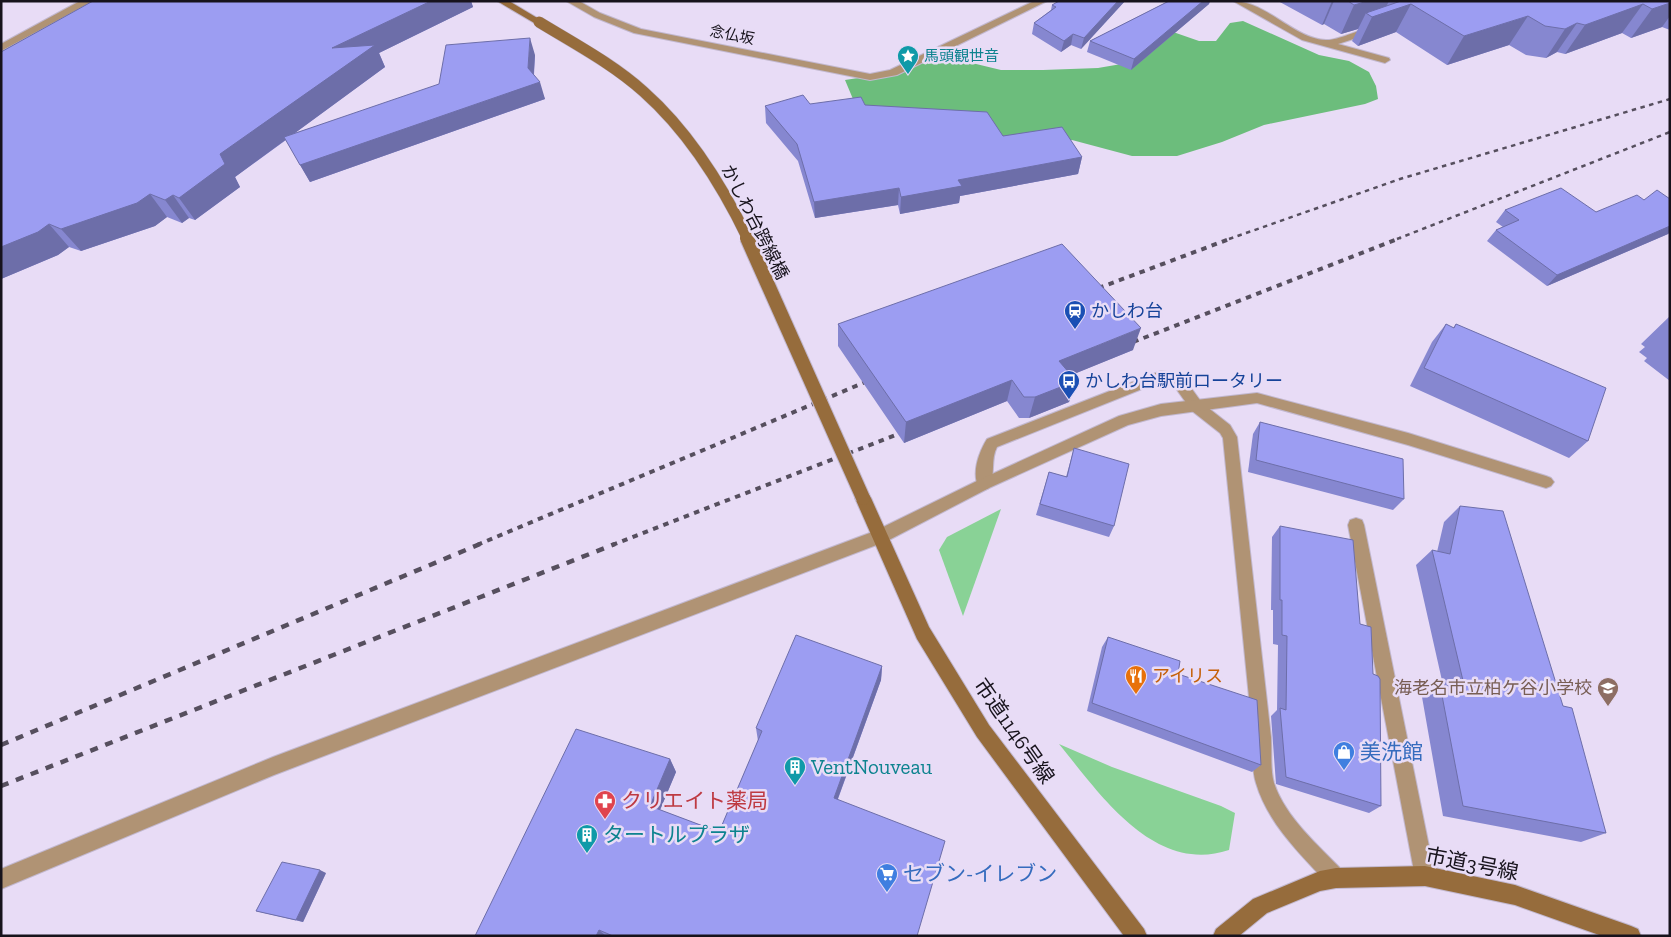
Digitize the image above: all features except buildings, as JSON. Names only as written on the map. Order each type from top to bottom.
[{"type":"street","points":[[1,48],[88,1]]},
{"type":"street","name":"かしわ台跨線橋","points":[[502,1],[613,69],[656,103],[680,129],[709,167],[746,234],[881,536]]},
{"type":"street","name":"念仏坂","points":[[571,1],[598,15],[638,31],[870,77],[893,73],[1042,1]]},
{"type":"street","points":[[1238,1],[1306,38],[1385,60]]},
{"type":"street","points":[[1326,44],[1383,26]]},
{"type":"street","points":[[984,484],[985,455],[992,443],[1161,376],[1176,378],[1197,407],[1225,429],[1230,437],[1262,737],[1264,781],[1272,800],[1289,824],[1307,848],[1336,878]]},
{"type":"street","points":[[1,879],[273,766],[881,536],[984,484],[1124,420],[1161,410],[1257,398],[1408,439],[1546,482]]},
{"type":"street","points":[[1356,525],[1425,876]]},
{"type":"street","name":"市道1146号線","points":[[881,536],[923,633],[983,731],[1137,936]]},
{"type":"street","name":"市道3号線","points":[[1223,936],[1260,906],[1320,881],[1336,878],[1425,876],[1514,895],[1631,936]]},
{"type":"green space","points":[[1243,21],[1319,55],[1349,61],[1369,72],[1376,86],[1378,99],[1365,104],[1264,125],[1222,142],[1177,156],[1132,156],[1072,140],[1031,146],[858,111],[845,80],[884,74],[915,64],[937,62],[972,63],[1001,70],[1098,68],[1133,62],[1149,33],[1176,33],[1199,41],[1216,41],[1230,23]]},
{"type":"green space","points":[[1001,509],[963,616],[939,550],[947,537]]},
{"type":"green space","points":[[1059,744],[1112,767],[1221,806],[1235,813],[1229,850],[1202,855],[1177,851],[1153,841],[1131,825],[1111,806]]},
{"type":"railway","points":[[1229,239],[1400,179],[1670,99]]},
{"type":"railway","points":[[1397,239],[1670,132]]},
{"type":"railway","points":[[1088,292],[1232,238]]},
{"type":"railway","points":[[1123,346],[1400,238]]},
{"type":"railway","points":[[477,545],[875,378]]},
{"type":"railway","points":[[612,545],[911,429]]},
{"type":"railway","points":[[1,745],[480,544]]},
{"type":"railway","points":[[1,786],[615,544]]},
{"type":"place","name":"馬頭観世音","points":[[908,75]]},
{"type":"place","name":"かしわ台","points":[[1075,330]]},
{"type":"place","name":"かしわ台駅前ロータリー","points":[[1069,400]]},
{"type":"place","name":"アイリス","points":[[1136,695]]},
{"type":"place","name":"海老名市立柏ケ谷小学校","points":[[1608,707]]},
{"type":"place","name":"美洗館","points":[[1344,771]]},
{"type":"place","name":"VentNouveau","points":[[795,786]]},
{"type":"place","name":"クリエイト薬局","points":[[605,820]]},
{"type":"place","name":"タートルプラザ","points":[[587,854]]},
{"type":"place","name":"セブン-イレブン","points":[[887,893]]}]
